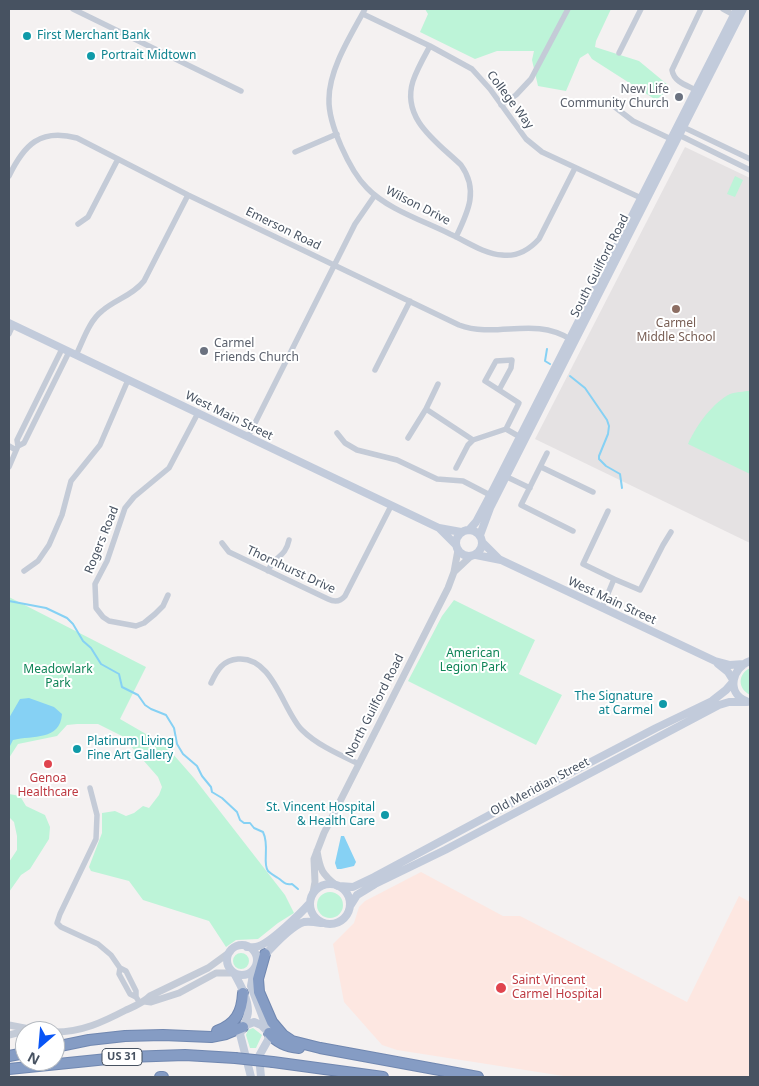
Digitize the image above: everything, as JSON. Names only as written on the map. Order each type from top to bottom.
[{"type":"highway","points":[[265,954],[258,987],[272,1022],[283,1035],[292,1041],[320,1048],[478,1077]]},
{"type":"highway","points":[[182,1036],[213,1032],[230,1025],[240,1013],[243,993]]},
{"type":"highway","points":[[65,1044],[111,1037],[143,1035],[211,1038],[243,1027]]},
{"type":"highway","points":[[269,1033],[276,1040],[288,1046],[320,1048]]},
{"type":"highway","name":"US 31","points":[[9,1069],[136,1056],[184,1055],[272,1062],[383,1077]]},
{"type":"main road","name":"South Guilford Road","points":[[482,539],[490,508],[743,9]]},
{"type":"main road","name":"South Guilford Road","points":[[465,531],[476,522],[735,12]]},
{"type":"main road","name":"West Main Street","points":[[11,324],[439,528],[465,531]]},
{"type":"main road","name":"West Main Street","points":[[439,528],[457,547]]},
{"type":"main road","points":[[473,530],[482,539],[481,550],[473,556],[463,555],[457,547],[457,538],[465,531],[473,530]]},
{"type":"main road","name":"West Main Street","points":[[482,539],[500,560]]},
{"type":"main road","name":"West Main Street","points":[[473,556],[500,560],[714,661],[730,665],[747,663]]},
{"type":"main road","name":"West Main Street","points":[[714,661],[724,669],[733,681],[733,687],[737,695],[749,702]]},
{"type":"main road","name":"Old Meridian Street","points":[[338,886],[353,887],[656,728],[712,701],[724,692],[733,681],[737,671],[747,663]]},
{"type":"main road","points":[[724,669],[726,683],[724,692]]},
{"type":"main road","name":"Old Meridian Street","points":[[350,906],[355,897],[362,892],[719,705],[729,702],[749,702]]},
{"type":"main road","points":[[497,811],[502,820]]},
{"type":"main road","points":[[402,872],[403,868],[420,851]]},
{"type":"main road","points":[[234,973],[238,975],[247,974],[275,944],[300,924],[307,922],[329,925],[339,923],[346,917],[350,906],[348,896],[338,886],[325,884],[317,888],[309,904],[301,914],[264,944],[256,947],[239,946],[230,952],[227,958],[228,964],[243,993],[248,1012],[240,1032],[240,1039],[251,1077]]},
{"type":"main road","points":[[309,904],[312,915],[320,923]]},
{"type":"main road","points":[[247,947],[255,955],[250,986],[269,1033],[268,1040],[259,1056],[261,1077]]},
{"type":"main road","points":[[243,1027],[249,1023],[256,1022],[269,1033]]},
{"type":"street","points":[[73,9],[241,91]]},
{"type":"street","points":[[501,105],[516,94],[531,79],[568,9]]},
{"type":"street","points":[[619,53],[641,9]]},
{"type":"street","points":[[696,90],[677,80],[673,76],[672,70],[701,9]]},
{"type":"street","points":[[723,9],[735,12]]},
{"type":"street","name":"College Way","points":[[364,11],[472,69],[490,89],[520,132],[533,145],[575,168],[641,198]]},
{"type":"street","name":"Wilson Drive","points":[[364,11],[331,82],[329,106],[337,134],[354,171],[375,195],[394,207],[486,250],[501,255],[515,255],[529,248],[544,231],[575,168]]},
{"type":"street","points":[[430,46],[413,81],[411,101],[415,116],[420,125],[461,165],[466,171],[470,183],[471,202],[456,236]]},
{"type":"street","points":[[607,101],[633,121],[671,139]]},
{"type":"street","points":[[684,127],[750,159]]},
{"type":"street","points":[[295,152],[337,134]]},
{"type":"street","name":"Emerson Road","points":[[9,176],[24,150],[39,140],[53,135],[66,135],[77,138],[188,195],[468,328],[483,330],[535,327],[551,330],[570,338]]},
{"type":"street","points":[[679,135],[750,170]]},
{"type":"street","points":[[78,224],[88,217],[118,158]]},
{"type":"street","points":[[9,467],[17,448],[17,440],[69,352],[98,314],[134,292],[144,281],[188,195]]},
{"type":"street","points":[[248,437],[355,224],[375,195]]},
{"type":"street","points":[[375,370],[410,301]]},
{"type":"street","points":[[9,334],[11,324]]},
{"type":"street","points":[[456,468],[468,445],[474,440],[506,429],[519,403],[485,381],[496,362],[512,360],[511,368],[500,390]]},
{"type":"street","points":[[24,571],[38,561],[49,545],[62,515],[71,481],[100,444],[128,380]]},
{"type":"street","points":[[408,438],[426,409],[438,384]]},
{"type":"street","points":[[426,409],[474,440]]},
{"type":"street","name":"Rogers Road","points":[[168,595],[163,606],[155,614],[144,623],[136,626],[103,618],[96,608],[95,584],[107,561],[125,508],[134,497],[169,468],[198,413]]},
{"type":"street","points":[[506,429],[520,437]]},
{"type":"street","points":[[337,433],[345,443],[358,450],[397,460],[437,479],[460,480],[490,495]]},
{"type":"street","points":[[9,446],[17,448]]},
{"type":"street","points":[[547,453],[522,505],[573,531]]},
{"type":"street","points":[[541,467],[593,492]]},
{"type":"street","points":[[507,477],[530,488]]},
{"type":"street","name":"Thornhurst Drive","points":[[222,543],[229,552],[335,602],[343,599],[391,506]]},
{"type":"street","points":[[608,511],[583,564],[640,590],[671,532]]},
{"type":"street","points":[[268,570],[271,563],[286,552],[289,540]]},
{"type":"street","name":"North Guilford Road","points":[[313,893],[315,882],[314,859],[324,832],[448,588],[454,572],[457,547]]},
{"type":"street","name":"North Guilford Road","points":[[454,572],[473,556]]},
{"type":"street","points":[[602,608],[614,579]]},
{"type":"street","points":[[211,683],[220,666],[225,662],[236,659],[249,661],[263,669],[272,678],[292,717],[304,732],[319,743],[359,764]]},
{"type":"street","points":[[90,788],[97,815],[96,839],[57,923],[61,927],[102,947],[111,955],[120,968],[126,971],[140,1001]]},
{"type":"street","points":[[317,851],[323,873],[338,886]]},
{"type":"street","points":[[65,1031],[91,1027],[208,968],[230,952]]},
{"type":"street","points":[[140,1001],[151,1002],[179,993],[216,973],[234,973]]},
{"type":"shaded area","name":"Carmel Middle School","points":[[685,147],[750,178],[750,543],[535,439]]},
{"type":"shaded area","name":"Saint Vincent Carmel Hospital","points":[[421,872],[503,916],[520,916],[687,1002],[739,896],[750,902],[750,1077],[570,1077],[397,1050],[382,1045],[344,1002],[333,944],[354,923],[359,907],[365,901]]},
{"type":"green space","points":[[425,9],[611,9],[595,47],[639,61],[668,85],[667,91],[656,100],[592,59],[588,53],[580,58],[566,91],[538,86],[532,60],[534,51],[497,51],[475,59],[420,32],[428,14]]},
{"type":"green space","points":[[735,176],[743,180],[735,197],[727,194]]},
{"type":"green space","points":[[750,391],[750,474],[688,444],[695,430],[716,404],[730,394]]},
{"type":"green space","name":"Meadowlark Park","points":[[9,597],[146,667],[120,719],[165,745],[194,778],[285,895],[294,913],[258,939],[236,940],[226,947],[209,921],[143,900],[129,881],[91,871],[89,867],[102,833],[102,813],[115,811],[126,816],[143,806],[149,808],[159,795],[162,787],[158,777],[122,736],[98,724],[67,725],[57,736],[18,744],[9,758]]},
{"type":"green space","name":"American Legion Park","points":[[454,600],[535,640],[519,674],[562,695],[536,745],[408,681],[442,616]]},
{"type":"green space","points":[[750,668],[750,695],[741,685],[741,677]]},
{"type":"green space","points":[[9,794],[20,796],[26,806],[45,815],[50,827],[49,839],[30,869],[21,875],[9,892],[9,862],[17,850],[17,836],[14,822],[9,817]]},
{"type":"green space","points":[[330,892],[339,896],[343,905],[339,914],[330,918],[321,914],[317,905],[321,896]]},
{"type":"green space","points":[[241,953],[247,955],[249,961],[247,967],[241,969],[235,967],[233,961],[235,955]]},
{"type":"green space","points":[[253,1028],[262,1035],[256,1048],[250,1048],[246,1035],[248,1030]]},
{"type":"water","points":[[29,698],[54,707],[62,714],[60,723],[51,733],[13,740],[9,748],[9,718],[20,699]]},
{"type":"water","points":[[341,836],[344,836],[356,862],[354,866],[337,869],[335,863]]},
{"type":"waterway","points":[[547,349],[545,361],[550,364]]},
{"type":"waterway","points":[[570,376],[585,388],[607,420],[609,426],[608,434],[599,459],[606,466],[620,474],[622,488]]},
{"type":"waterway","points":[[9,601],[46,608],[67,618],[101,664],[119,674],[122,687],[138,695],[145,705],[151,709],[166,715],[174,728],[177,744],[183,754],[197,766],[211,787],[212,792],[222,798],[237,812],[240,820],[244,823],[250,823],[254,828],[263,832],[266,843],[266,868],[268,871],[284,883],[292,884],[298,889]]},
{"type":"place","name":"First Merchant Bank","points":[[27,36]]},
{"type":"place","name":"Portrait Midtown","points":[[91,56]]},
{"type":"place","name":"New Life Community Church","points":[[679,97]]},
{"type":"place","name":"Carmel Middle School","points":[[676,309]]},
{"type":"place","name":"Carmel Friends Church","points":[[204,351]]},
{"type":"place","name":"The Signature at Carmel","points":[[663,704]]},
{"type":"place","name":"Platinum Living Fine Art Gallery","points":[[77,749]]},
{"type":"place","name":"Genoa Healthcare","points":[[48,764]]},
{"type":"place","name":"St. Vincent Hospital & Health Care","points":[[385,815]]},
{"type":"place","name":"Saint Vincent Carmel Hospital","points":[[501,988]]}]
